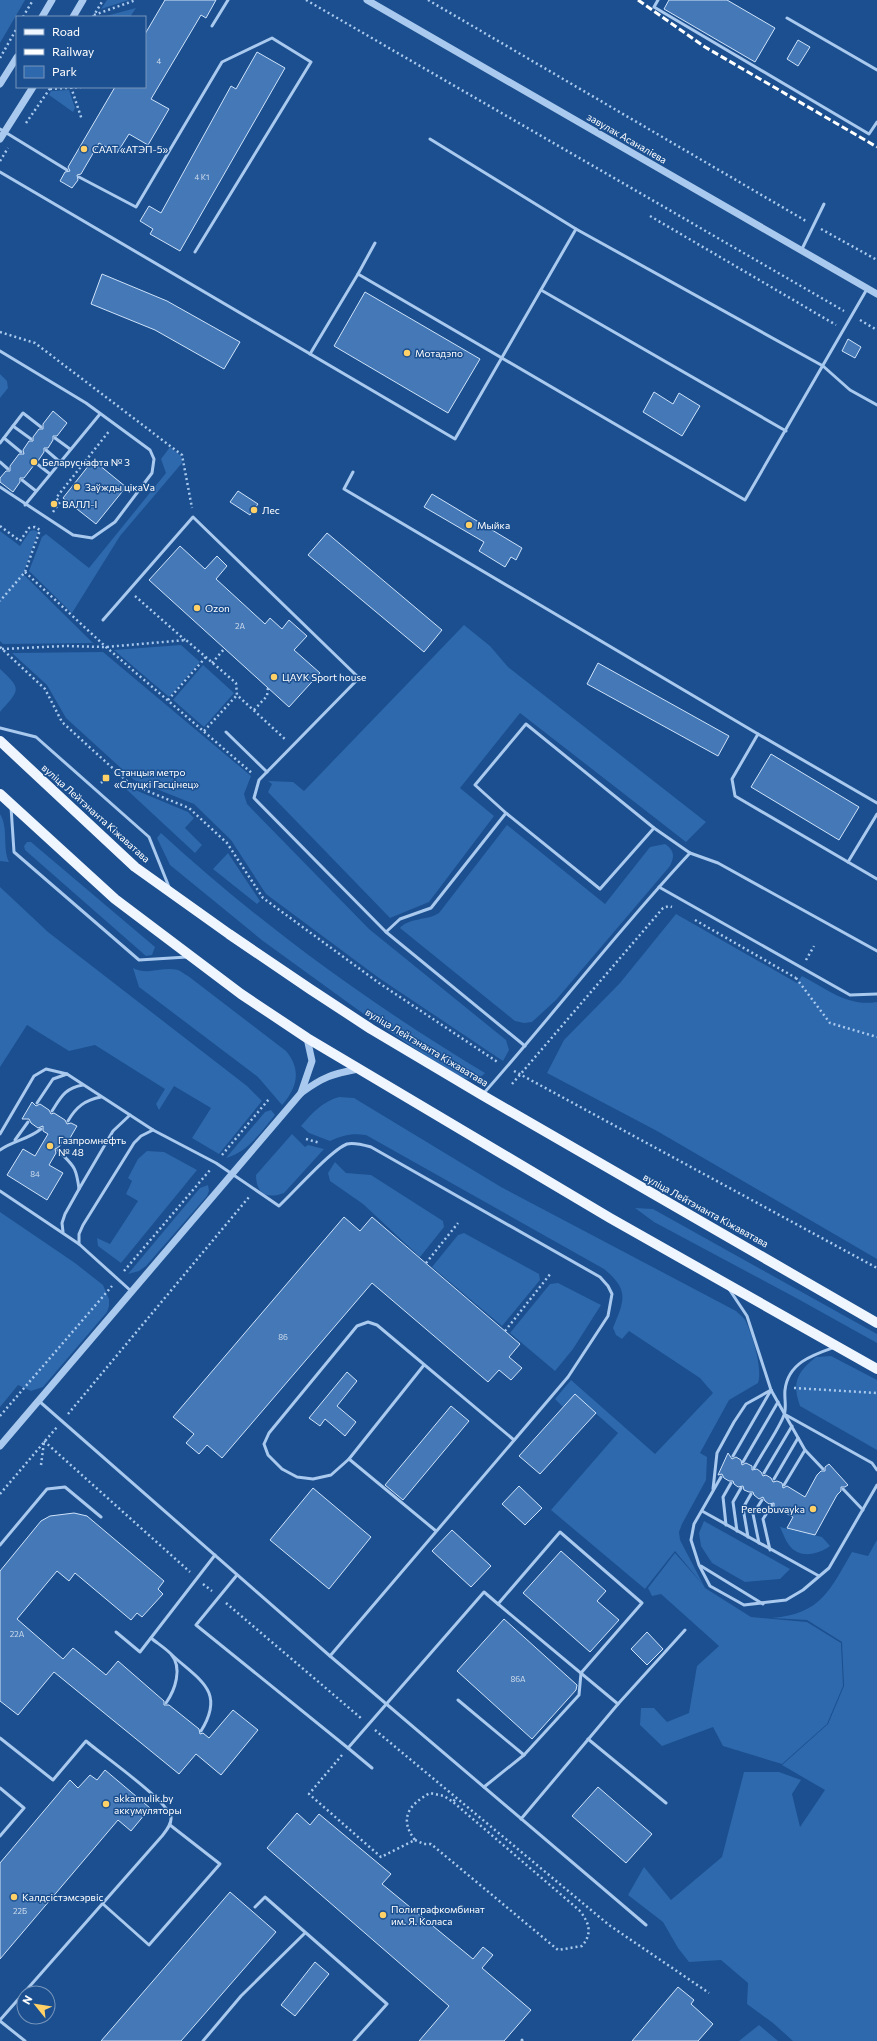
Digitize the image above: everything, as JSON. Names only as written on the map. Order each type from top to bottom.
[{"type":"main road","name":"вуліца Лейтэнанта Кіжаватава","points":[[0,741],[135,867],[310,989],[371,1029],[482,1095],[877,1323]]},
{"type":"main road","points":[[0,794],[115,899],[241,994],[307,1038],[604,1214],[835,1347],[877,1369]]},
{"type":"street","points":[[43,16],[52,0]]},
{"type":"street","points":[[74,16],[83,0]]},
{"type":"street","name":"завулак Асаналіева","points":[[367,0],[877,294]]},
{"type":"street","points":[[0,84],[16,59]]},
{"type":"street","points":[[0,139],[2,131],[32,88]]},
{"type":"street","points":[[301,1093],[312,1061],[307,1038]]},
{"type":"street","points":[[0,1446],[301,1093],[318,1080],[332,1074],[358,1069]]},
{"type":"lane","points":[[212,26],[228,0]]},
{"type":"lane","points":[[658,0],[654,7],[869,134],[877,122]]},
{"type":"lane","points":[[787,18],[877,70]]},
{"type":"lane","points":[[79,177],[136,207],[222,62],[272,38],[311,62],[195,252]]},
{"type":"lane","points":[[2,131],[67,170]]},
{"type":"lane","points":[[430,140],[576,229],[824,366],[850,390],[877,406]]},
{"type":"lane","points":[[0,172],[455,439],[576,229]]},
{"type":"lane","points":[[801,251],[824,204]]},
{"type":"lane","points":[[310,354],[375,244]]},
{"type":"lane","points":[[358,274],[745,500],[824,366],[867,288]]},
{"type":"lane","points":[[541,290],[786,431]]},
{"type":"lane","points":[[0,351],[100,414],[150,450],[154,459],[152,473],[115,522],[92,538],[73,535],[25,505],[0,487]]},
{"type":"lane","points":[[0,443],[23,413],[41,427]]},
{"type":"lane","points":[[25,505],[100,414]]},
{"type":"lane","points":[[13,426],[31,439]]},
{"type":"lane","points":[[4,438],[21,452]]},
{"type":"lane","points":[[55,438],[70,450]]},
{"type":"lane","points":[[46,450],[60,462]]},
{"type":"lane","points":[[0,462],[8,468]]},
{"type":"lane","points":[[36,463],[50,474]]},
{"type":"lane","points":[[353,472],[344,489],[877,803]]},
{"type":"lane","points":[[22,480],[36,491]]},
{"type":"lane","points":[[103,620],[193,518],[359,678],[259,780],[254,798],[386,932],[526,1046]]},
{"type":"lane","points":[[654,828],[600,889],[506,813],[474,785],[526,724],[654,828],[690,853],[718,863],[877,951]]},
{"type":"lane","points":[[0,728],[36,737],[149,837],[171,892]]},
{"type":"lane","points":[[226,732],[267,772]]},
{"type":"lane","points":[[758,734],[732,780],[735,796],[877,879]]},
{"type":"lane","points":[[11,804],[14,852],[138,960],[192,957]]},
{"type":"lane","points":[[386,932],[400,919],[431,908],[506,813]]},
{"type":"lane","points":[[848,862],[877,814]]},
{"type":"lane","points":[[482,1095],[526,1046],[659,887],[690,853]]},
{"type":"lane","points":[[659,887],[850,995],[877,994]]},
{"type":"lane","points":[[0,1134],[34,1076],[46,1069],[67,1074],[153,1130],[216,1163],[279,1206],[333,1153],[347,1144],[354,1143],[371,1147],[600,1277],[608,1286],[612,1294],[608,1316],[568,1377],[330,1656]]},
{"type":"lane","points":[[38,1103],[53,1079],[67,1074]]},
{"type":"lane","points":[[52,1111],[61,1097],[71,1087],[83,1085]]},
{"type":"lane","points":[[68,1121],[72,1114],[87,1100],[101,1096]]},
{"type":"lane","points":[[63,1232],[65,1214],[79,1189],[113,1131],[130,1115]]},
{"type":"lane","points":[[0,1150],[15,1140],[28,1122]]},
{"type":"lane","points":[[15,1140],[27,1138],[41,1129]]},
{"type":"lane","points":[[79,1244],[79,1234],[83,1224],[134,1143],[141,1136],[153,1130]]},
{"type":"lane","points":[[58,1150],[70,1162],[77,1172],[79,1189]]},
{"type":"lane","points":[[0,1191],[79,1244],[131,1291]]},
{"type":"lane","points":[[726,1284],[747,1316],[771,1390],[805,1450],[823,1469]]},
{"type":"lane","points":[[424,1365],[349,1459],[330,1475],[313,1479],[297,1478],[282,1469],[268,1455],[264,1444],[269,1433],[357,1326],[368,1322],[377,1325],[514,1440]]},
{"type":"lane","points":[[754,1468],[785,1414],[785,1389],[790,1375],[799,1362],[810,1355],[835,1347]]},
{"type":"lane","points":[[733,1456],[771,1390]]},
{"type":"lane","points":[[713,1491],[717,1453],[734,1422],[746,1404],[771,1390]]},
{"type":"lane","points":[[39,1401],[330,1656],[386,1702],[646,1925]]},
{"type":"lane","points":[[743,1462],[778,1402]]},
{"type":"lane","points":[[785,1414],[872,1463],[877,1470]]},
{"type":"lane","points":[[764,1473],[792,1426]]},
{"type":"lane","points":[[774,1479],[798,1438]]},
{"type":"lane","points":[[784,1485],[805,1450]]},
{"type":"lane","points":[[349,1459],[436,1531]]},
{"type":"lane","points":[[721,1477],[694,1524],[691,1540],[699,1565],[710,1586],[744,1605],[763,1604],[786,1600],[803,1590],[829,1568],[877,1486]]},
{"type":"lane","points":[[726,1525],[723,1497],[731,1483]]},
{"type":"lane","points":[[0,1545],[47,1490],[65,1487],[101,1517]]},
{"type":"lane","points":[[737,1531],[733,1502],[741,1488]]},
{"type":"lane","points":[[843,1490],[863,1510]]},
{"type":"lane","points":[[748,1537],[743,1508],[751,1494]]},
{"type":"lane","points":[[759,1544],[753,1514],[762,1500]]},
{"type":"lane","points":[[770,1550],[763,1519],[772,1505]]},
{"type":"lane","points":[[702,1511],[819,1576]]},
{"type":"lane","points":[[484,1787],[524,1755],[579,1695],[581,1673],[642,1603],[560,1532],[498,1604]]},
{"type":"lane","points":[[116,1632],[140,1652],[215,1555]]},
{"type":"lane","points":[[699,1565],[763,1604]]},
{"type":"lane","points":[[237,1575],[196,1625],[372,1768]]},
{"type":"lane","points":[[348,1748],[386,1702],[484,1592],[618,1704]]},
{"type":"lane","points":[[521,1819],[618,1704],[685,1630]]},
{"type":"lane","points":[[151,1638],[172,1655],[206,1687],[211,1697],[210,1714],[201,1731]]},
{"type":"lane","points":[[166,1703],[173,1693],[176,1681],[177,1669],[172,1655]]},
{"type":"lane","points":[[458,1700],[524,1755]]},
{"type":"lane","points":[[0,1738],[53,1780],[86,1741],[131,1777],[164,1807],[171,1817],[170,1825],[162,1836],[0,2021],[25,2041]]},
{"type":"lane","points":[[588,1739],[666,1803]]},
{"type":"lane","points":[[0,1788],[24,1808],[0,1836]]},
{"type":"lane","points":[[103,1904],[149,1945],[220,1864],[170,1825]]},
{"type":"lane","points":[[255,1907],[265,1897],[387,2004],[354,2041]]},
{"type":"lane","points":[[203,2041],[241,1996],[305,1933]]},
{"type":"path","points":[[25,16],[33,0]]},
{"type":"path","points":[[94,16],[103,0]]},
{"type":"path","points":[[94,16],[135,0]]},
{"type":"path","points":[[306,0],[877,330]]},
{"type":"path","points":[[428,0],[814,226],[877,260]]},
{"type":"path","points":[[0,58],[16,30]]},
{"type":"path","points":[[15,139],[50,88]]},
{"type":"path","points":[[71,88],[82,120]]},
{"type":"path","points":[[650,216],[844,330]]},
{"type":"path","points":[[0,332],[35,343],[182,455],[193,518]]},
{"type":"path","points":[[50,515],[60,502],[56,498],[101,442]]},
{"type":"path","points":[[0,526],[20,542],[29,528],[35,527],[40,530],[25,572],[0,601]]},
{"type":"path","points":[[25,572],[106,648],[252,773]]},
{"type":"path","points":[[129,591],[236,683],[237,695],[292,746]]},
{"type":"path","points":[[1,648],[65,646],[106,648],[186,640]]},
{"type":"path","points":[[1,648],[45,689],[62,722],[130,784],[189,808],[227,843],[263,898],[379,983],[506,1067],[877,1268]]},
{"type":"path","points":[[212,663],[225,648]]},
{"type":"path","points":[[168,700],[206,657]]},
{"type":"path","points":[[254,710],[267,696],[268,688]]},
{"type":"path","points":[[204,731],[237,695]]},
{"type":"path","points":[[512,1084],[663,908],[669,906],[676,909]]},
{"type":"path","points":[[689,917],[796,978],[830,1024],[877,1037]]},
{"type":"path","points":[[796,978],[814,946]]},
{"type":"path","points":[[0,1416],[269,1099]]},
{"type":"path","points":[[306,1139],[320,1143]]},
{"type":"path","points":[[0,1494],[44,1441],[63,1421],[255,1190]]},
{"type":"path","points":[[426,1263],[458,1222]]},
{"type":"path","points":[[505,1331],[551,1273]]},
{"type":"path","points":[[785,1389],[798,1388],[877,1393]]},
{"type":"path","points":[[41,1465],[44,1441]]},
{"type":"path","points":[[44,1441],[197,1578],[456,1798],[609,1925],[709,1993]]},
{"type":"path","points":[[348,1748],[309,1794],[381,1857],[415,1840]]},
{"type":"path","points":[[430,1793],[444,1796],[453,1802],[579,1910],[589,1928],[588,1939],[582,1946],[558,1950],[431,1844],[424,1844],[415,1840],[409,1832],[407,1819],[410,1807],[418,1799],[430,1793]]},
{"type":"path","points":[[453,1802],[456,1798]]},
{"type":"green space","points":[[0,0],[25,0],[0,43]]},
{"type":"green space","points":[[107,0],[129,0],[101,9]]},
{"type":"green space","points":[[136,8],[131,16],[106,16]]},
{"type":"green space","points":[[69,90],[75,108],[73,112],[49,95],[51,91]]},
{"type":"green space","points":[[0,374],[7,381],[8,388],[0,398]]},
{"type":"green space","points":[[170,447],[181,456],[182,463],[120,536],[72,613],[29,571],[42,537],[46,534],[89,568],[166,473],[161,459]]},
{"type":"green space","points":[[34,530],[38,532],[23,574],[93,643],[3,644],[0,641],[0,531],[20,546],[30,531]]},
{"type":"green space","points":[[464,625],[490,646],[508,667],[706,822],[686,842],[520,713],[460,788],[494,816],[429,902],[390,918],[268,792],[272,784],[268,781],[293,782],[304,791]]},
{"type":"green space","points":[[181,645],[200,662],[169,697],[114,650]]},
{"type":"green space","points":[[103,652],[251,776],[244,794],[247,804],[369,929],[506,1040],[509,1050],[503,1061],[379,978],[266,894],[231,840],[194,804],[134,780],[66,718],[47,685],[12,653]]},
{"type":"green space","points":[[203,665],[234,693],[204,727],[173,700]]},
{"type":"green space","points":[[0,669],[12,681],[16,690],[11,699],[0,712]]},
{"type":"green space","points":[[128,787],[188,812],[194,818],[185,828],[202,845],[195,853],[126,789]]},
{"type":"green space","points":[[0,814],[3,820],[6,850],[9,862],[0,861]]},
{"type":"green space","points":[[507,825],[605,904],[650,847],[665,844],[673,854],[673,859],[670,866],[556,1000],[532,1022],[524,1023],[515,1021],[400,928],[409,922],[439,913]]},
{"type":"green space","points":[[161,833],[237,899],[317,961],[358,991],[442,1047],[485,1073],[477,1078],[465,1079],[452,1073],[372,1020],[263,941],[170,865],[157,838]]},
{"type":"green space","points":[[27,842],[31,842],[155,947],[152,955],[146,956],[25,850],[24,846]]},
{"type":"green space","points":[[228,853],[260,901],[257,904],[213,869]]},
{"type":"green space","points":[[0,887],[48,932],[247,1086],[262,1101],[219,1154],[192,1138],[211,1108],[174,1086],[159,1110],[156,1104],[165,1089],[95,1045],[69,1051],[27,1025],[0,1067]]},
{"type":"green space","points":[[676,914],[797,983],[802,976],[838,996],[857,1002],[877,1002],[877,1259],[657,1131],[547,1073],[564,1040],[620,983]]},
{"type":"green space","points":[[133,968],[144,971],[172,969],[180,971],[286,1051],[294,1065],[296,1079],[291,1092],[282,1105],[258,1077],[139,987]]},
{"type":"green space","points":[[339,1097],[354,1098],[501,1187],[736,1311],[744,1319],[751,1333],[758,1360],[758,1383],[729,1400],[700,1453],[707,1457],[706,1480],[679,1532],[680,1540],[704,1585],[675,1551],[645,1589],[551,1510],[618,1433],[575,1395],[563,1407],[555,1399],[571,1380],[655,1454],[713,1393],[700,1378],[629,1331],[622,1339],[616,1335],[613,1328],[622,1303],[621,1290],[618,1283],[604,1269],[366,1135],[348,1135],[330,1141],[309,1133],[301,1126],[318,1108]]},
{"type":"green space","points":[[271,1110],[275,1115],[254,1141],[241,1151],[226,1158],[265,1112]]},
{"type":"green space","points":[[292,1134],[305,1147],[308,1145],[324,1149],[284,1193],[273,1196],[264,1194],[258,1187],[256,1175]]},
{"type":"green space","points":[[147,1151],[164,1152],[197,1170],[121,1263],[98,1246],[97,1238],[110,1244],[138,1201],[126,1194],[132,1181],[128,1178],[138,1159]]},
{"type":"green space","points":[[335,1162],[346,1173],[371,1175],[443,1221],[444,1227],[420,1257],[363,1204],[330,1181],[328,1173]]},
{"type":"green space","points":[[208,1185],[209,1191],[207,1196],[146,1266],[139,1271],[128,1274],[200,1188]]},
{"type":"green space","points":[[635,1208],[653,1209],[877,1334],[877,1343],[654,1222]]},
{"type":"green space","points":[[0,1212],[75,1263],[103,1285],[109,1299],[109,1306],[107,1312],[43,1387],[31,1391],[18,1385],[0,1407]]},
{"type":"green space","points":[[464,1233],[539,1274],[540,1280],[502,1326],[432,1267],[458,1235]]},
{"type":"green space","points":[[558,1283],[601,1305],[573,1349],[555,1371],[510,1333],[550,1284]]},
{"type":"green space","points":[[831,1356],[877,1380],[877,1450],[800,1406],[796,1385],[800,1373],[816,1357]]},
{"type":"green space","points":[[704,1521],[790,1569],[780,1579],[745,1582],[712,1563],[701,1546],[699,1533]]},
{"type":"green space","points":[[780,1527],[822,1537],[830,1546],[820,1552],[803,1554],[793,1549],[785,1539]]},
{"type":"green space","points":[[877,1540],[877,2041],[793,2041],[773,2023],[747,2004],[748,1983],[721,1960],[689,1962],[678,1948],[663,1922],[628,1895],[644,1867],[671,1900],[722,1857],[744,1772],[779,1772],[801,1780],[792,1794],[800,1827],[825,1790],[782,1765],[828,1724],[844,1686],[842,1642],[807,1620],[772,1618],[789,1616],[813,1605],[830,1589],[852,1552],[868,1556]]},
{"type":"green space","points":[[675,1553],[704,1586],[751,1617],[807,1622],[841,1643],[843,1686],[827,1724],[782,1764],[723,1746],[713,1727],[662,1746],[640,1725],[641,1708],[654,1708],[667,1722],[689,1713],[697,1666],[719,1646],[661,1594],[652,1596],[648,1588]]},
{"type":"green space","points":[[759,2025],[778,2041],[739,2041]]},
{"type":"building","points":[[165,0],[216,0],[206,18],[201,15],[151,99],[169,109],[148,145],[129,134],[117,153],[99,143],[81,174],[77,175],[78,180],[72,188],[60,181],[65,172],[70,171],[68,167],[114,88],[146,88],[146,32]]},
{"type":"building","points":[[669,0],[727,0],[775,28],[755,62],[664,9]]},
{"type":"building","points":[[798,40],[810,47],[798,66],[787,59]]},
{"type":"building","points":[[257,52],[285,68],[180,251],[150,234],[153,229],[140,221],[149,206],[161,213],[231,86],[236,89]]},
{"type":"building","points":[[102,274],[167,301],[240,342],[224,369],[155,330],[91,304]]},
{"type":"building","name":"Мотадэпо","points":[[365,292],[480,359],[448,413],[334,346]]},
{"type":"building","points":[[848,339],[861,347],[855,358],[842,351]]},
{"type":"building","points":[[654,392],[673,404],[679,393],[700,406],[682,436],[643,412]]},
{"type":"building","points":[[53,411],[67,423],[57,436],[53,436],[53,440],[48,448],[44,448],[44,452],[38,461],[34,461],[34,465],[24,478],[20,478],[20,482],[13,492],[0,482],[0,478],[6,471],[10,471],[10,466],[19,454],[24,454],[23,450],[29,441],[33,441],[33,437],[39,429],[43,429],[43,424]]},
{"type":"building","points":[[93,460],[126,487],[96,524],[63,498]]},
{"type":"building","points":[[238,491],[258,504],[250,515],[230,502]]},
{"type":"building","name":"Мыйка","points":[[432,494],[522,548],[516,560],[511,557],[505,567],[479,551],[484,542],[424,507]]},
{"type":"building","points":[[327,533],[442,630],[424,652],[308,555]]},
{"type":"building","points":[[180,546],[205,569],[217,556],[227,566],[216,579],[265,624],[270,618],[282,629],[289,620],[307,636],[294,650],[320,673],[289,707],[149,580]]},
{"type":"building","points":[[598,663],[729,736],[718,756],[587,684]]},
{"type":"building","points":[[771,754],[859,807],[839,840],[751,787]]},
{"type":"building","points":[[32,1102],[36,1106],[40,1104],[49,1110],[51,1114],[54,1113],[65,1120],[67,1124],[71,1123],[77,1126],[66,1145],[62,1142],[59,1147],[55,1149],[56,1153],[49,1165],[63,1173],[47,1200],[7,1175],[23,1149],[35,1156],[48,1134],[43,1131],[43,1126],[38,1128],[31,1123],[29,1119],[22,1119]]},
{"type":"building","points":[[344,1217],[360,1231],[372,1217],[520,1344],[509,1357],[522,1368],[511,1380],[499,1370],[488,1382],[372,1283],[222,1458],[207,1445],[199,1454],[186,1443],[194,1434],[173,1417]]},
{"type":"building","points":[[347,1372],[357,1381],[337,1406],[356,1422],[345,1436],[325,1419],[320,1426],[309,1418]]},
{"type":"building","points":[[575,1394],[596,1413],[540,1474],[519,1456]]},
{"type":"building","points":[[451,1406],[469,1421],[403,1500],[385,1485]]},
{"type":"building","points":[[728,1453],[732,1459],[736,1457],[741,1460],[742,1465],[746,1463],[752,1466],[752,1470],[757,1469],[763,1476],[766,1475],[771,1478],[773,1482],[777,1481],[782,1483],[783,1488],[787,1486],[805,1497],[817,1475],[821,1471],[825,1471],[825,1467],[829,1464],[848,1485],[841,1487],[841,1491],[837,1495],[815,1535],[787,1528],[793,1517],[774,1507],[774,1503],[769,1504],[763,1497],[759,1499],[753,1492],[744,1490],[743,1486],[738,1487],[733,1481],[729,1481],[724,1478],[722,1474],[718,1475]]},
{"type":"building","points":[[519,1486],[542,1508],[525,1525],[502,1504]]},
{"type":"building","points":[[313,1488],[371,1537],[329,1589],[270,1540]]},
{"type":"building","points":[[74,1513],[87,1516],[164,1581],[158,1589],[163,1594],[142,1617],[137,1613],[131,1620],[75,1573],[69,1581],[57,1571],[17,1619],[63,1659],[73,1648],[106,1675],[118,1661],[164,1701],[164,1705],[169,1705],[199,1729],[200,1734],[203,1733],[209,1738],[233,1710],[258,1730],[221,1775],[196,1754],[179,1774],[54,1672],[18,1715],[0,1701],[0,1571],[41,1521],[50,1516]]},
{"type":"building","points":[[452,1530],[491,1566],[471,1587],[432,1551]]},
{"type":"building","points":[[561,1551],[606,1591],[597,1601],[619,1620],[590,1652],[523,1593]]},
{"type":"building","points":[[504,1619],[577,1685],[576,1690],[532,1739],[457,1671]]},
{"type":"building","points":[[647,1632],[663,1649],[647,1665],[631,1649]]},
{"type":"building","points":[[105,1770],[150,1808],[131,1831],[118,1820],[0,1959],[0,1863],[70,1780],[78,1788],[90,1775],[97,1780]]},
{"type":"building","points":[[598,1787],[652,1834],[626,1863],[572,1816]]},
{"type":"building","name":"Полиграфкомбинат им. Я. Коласа","points":[[297,1813],[310,1825],[319,1814],[391,1874],[382,1884],[473,1959],[483,1947],[493,1955],[482,1968],[531,2010],[504,2041],[419,2041],[449,2006],[267,1848]]},
{"type":"building","points":[[230,1892],[276,1932],[181,2041],[101,2041]]},
{"type":"building","points":[[315,1962],[329,1974],[295,2016],[281,2005]]},
{"type":"building","points":[[678,1987],[694,2000],[691,2004],[713,2024],[698,2041],[632,2041]]},
{"type":"railway","points":[[638,0],[705,47],[877,147]]},
{"type":"place","name":"СААТ «АТЭП-5»","points":[[84,149]]},
{"type":"place","name":"Мотадэпо","points":[[407,353]]},
{"type":"place","name":"Беларуснафта № 3","points":[[34,462]]},
{"type":"place","name":"Заўжды цікаVа","points":[[77,487]]},
{"type":"place","name":"ВАЛЛ-І","points":[[54,504]]},
{"type":"place","name":"Лес","points":[[254,510]]},
{"type":"place","name":"Мыйка","points":[[469,525]]},
{"type":"place","name":"Ozon","points":[[197,608]]},
{"type":"place","name":"ЦАУК Sport house","points":[[274,677]]},
{"type":"place","name":"Станцыя метро «Слуцкі Гасцінец»","points":[[106,778]]},
{"type":"place","name":"Газпромнефть № 48","points":[[50,1146]]},
{"type":"place","name":"Pereobuvayka","points":[[813,1509]]},
{"type":"place","name":"akkamulik.by аккумуляторы","points":[[106,1804]]},
{"type":"place","name":"Калдсістэмсэрвіс","points":[[14,1897]]},
{"type":"place","name":"Полиграфкомбинат им. Я. Коласа","points":[[383,1915]]}]
